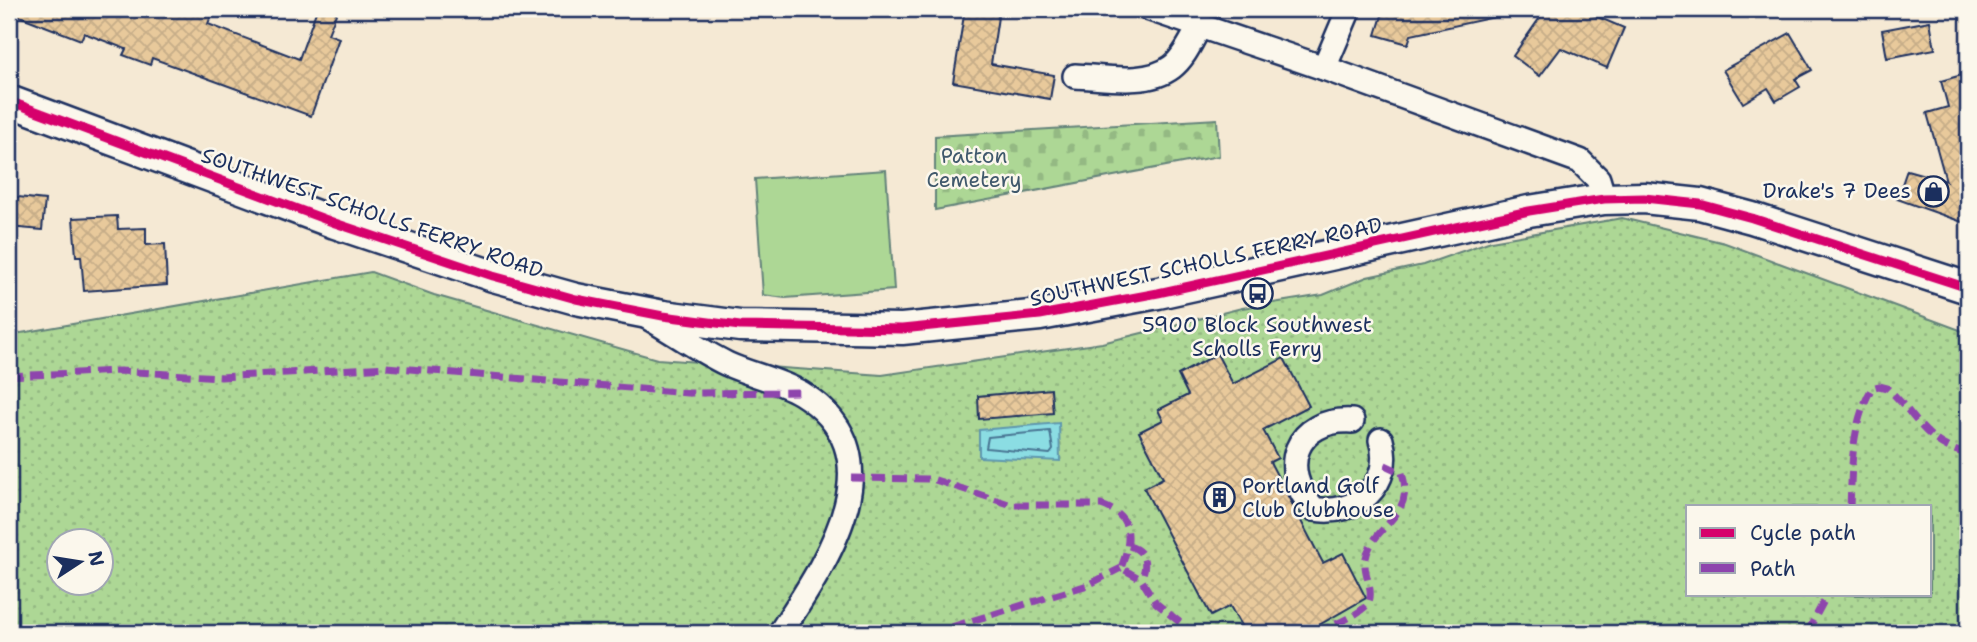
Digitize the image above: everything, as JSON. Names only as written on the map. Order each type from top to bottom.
[{"type":"main road","name":"SOUTHWEST SCHOLLS FERRY ROAD","points":[[9,101],[399,245],[494,276],[637,311],[740,326],[902,329],[1040,316],[1158,293],[1529,211],[1604,199],[1644,198],[1700,204],[1752,218],[1968,288]]},
{"type":"street","points":[[1150,9],[1324,68],[1580,161],[1598,179],[1604,199]]},
{"type":"street","points":[[1324,68],[1349,9]]},
{"type":"street","points":[[1074,76],[1139,78],[1162,72],[1174,66],[1200,26]]},
{"type":"street","points":[[637,311],[726,363],[799,392],[837,424],[850,455],[851,484],[840,529],[780,633]]},
{"type":"street","points":[[1352,421],[1338,420],[1312,429],[1297,447],[1294,469],[1297,481],[1314,509],[1331,512],[1352,507],[1369,494],[1385,465],[1381,440]]},
{"type":"green space","name":"Patton Cemetery","points":[[1217,119],[1219,156],[935,210],[935,136]]},
{"type":"green space","points":[[886,170],[894,290],[785,298],[763,295],[755,179]]},
{"type":"green space","points":[[1622,218],[1725,243],[1968,333],[1968,633],[9,633],[9,335],[371,272],[434,295],[657,359],[882,375],[1102,343],[1242,308],[1323,295],[1367,277],[1423,265],[1491,241]]},
{"type":"water","points":[[1059,423],[1060,461],[979,457],[979,430]]},
{"type":"building","points":[[9,9],[199,9],[212,13],[208,24],[299,59],[317,9],[338,9],[328,34],[339,38],[311,116],[152,58],[150,65],[123,55],[126,49],[84,33],[81,40],[9,12]]},
{"type":"building","points":[[965,9],[999,10],[991,64],[1054,75],[1050,99],[953,82]]},
{"type":"building","points":[[1384,9],[1495,9],[1495,17],[1411,35],[1408,44],[1376,35]]},
{"type":"building","points":[[1546,9],[1579,9],[1624,28],[1607,68],[1561,48],[1540,76],[1513,56]]},
{"type":"building","points":[[1930,21],[1935,49],[1887,58],[1882,30]]},
{"type":"building","points":[[1790,33],[1812,70],[1795,79],[1800,87],[1776,101],[1768,88],[1743,103],[1723,70]]},
{"type":"building","points":[[1965,74],[1968,85],[1968,224],[1897,199],[1907,170],[1946,181],[1927,113],[1948,107],[1941,81]]},
{"type":"building","points":[[18,197],[45,200],[42,230],[9,227],[9,199]]},
{"type":"building","points":[[117,216],[118,229],[146,228],[146,245],[165,244],[167,285],[84,291],[81,256],[76,256],[73,218]]},
{"type":"building","name":"Portland Golf Club Clubhouse","points":[[1217,354],[1233,384],[1284,358],[1309,406],[1263,430],[1278,458],[1270,462],[1323,563],[1343,553],[1366,598],[1305,633],[1245,633],[1230,606],[1211,616],[1144,488],[1163,478],[1139,432],[1163,420],[1158,410],[1188,395],[1178,375]]},
{"type":"building","points":[[1051,389],[1053,413],[979,419],[978,396]]},
{"type":"marked path","points":[[9,376],[120,371],[221,377],[386,367],[687,393],[799,392]]},
{"type":"marked path","points":[[1850,505],[1856,431],[1872,388],[1887,388],[1931,436],[1953,450],[1968,454]]},
{"type":"marked path","points":[[1317,633],[1355,615],[1368,603],[1370,592],[1365,565],[1368,551],[1403,502],[1405,489],[1402,473],[1385,465]]},
{"type":"marked path","points":[[851,478],[932,479],[1012,505],[1101,505],[1120,516],[1128,530],[1127,548],[1121,568],[1141,579],[1156,603],[1193,633]]},
{"type":"marked path","points":[[1129,546],[1139,551],[1144,559],[1141,579]]},
{"type":"marked path","points":[[932,633],[1088,585],[1121,568]]},
{"type":"marked path","points":[[1807,633],[1826,596]]},
{"type":"cycle path","points":[[9,101],[335,223],[493,276],[576,299],[663,316],[740,326],[902,329],[1040,315],[1158,293],[1529,211],[1604,199],[1644,198],[1700,204],[1752,218],[1968,288]]},
{"type":"place","name":"Drake's 7 Dees","points":[[1934,191]]},
{"type":"place","name":"5900 Block Southwest Scholls Ferry","points":[[1257,293]]},
{"type":"place","name":"Portland Golf Club Clubhouse","points":[[1219,498]]}]
